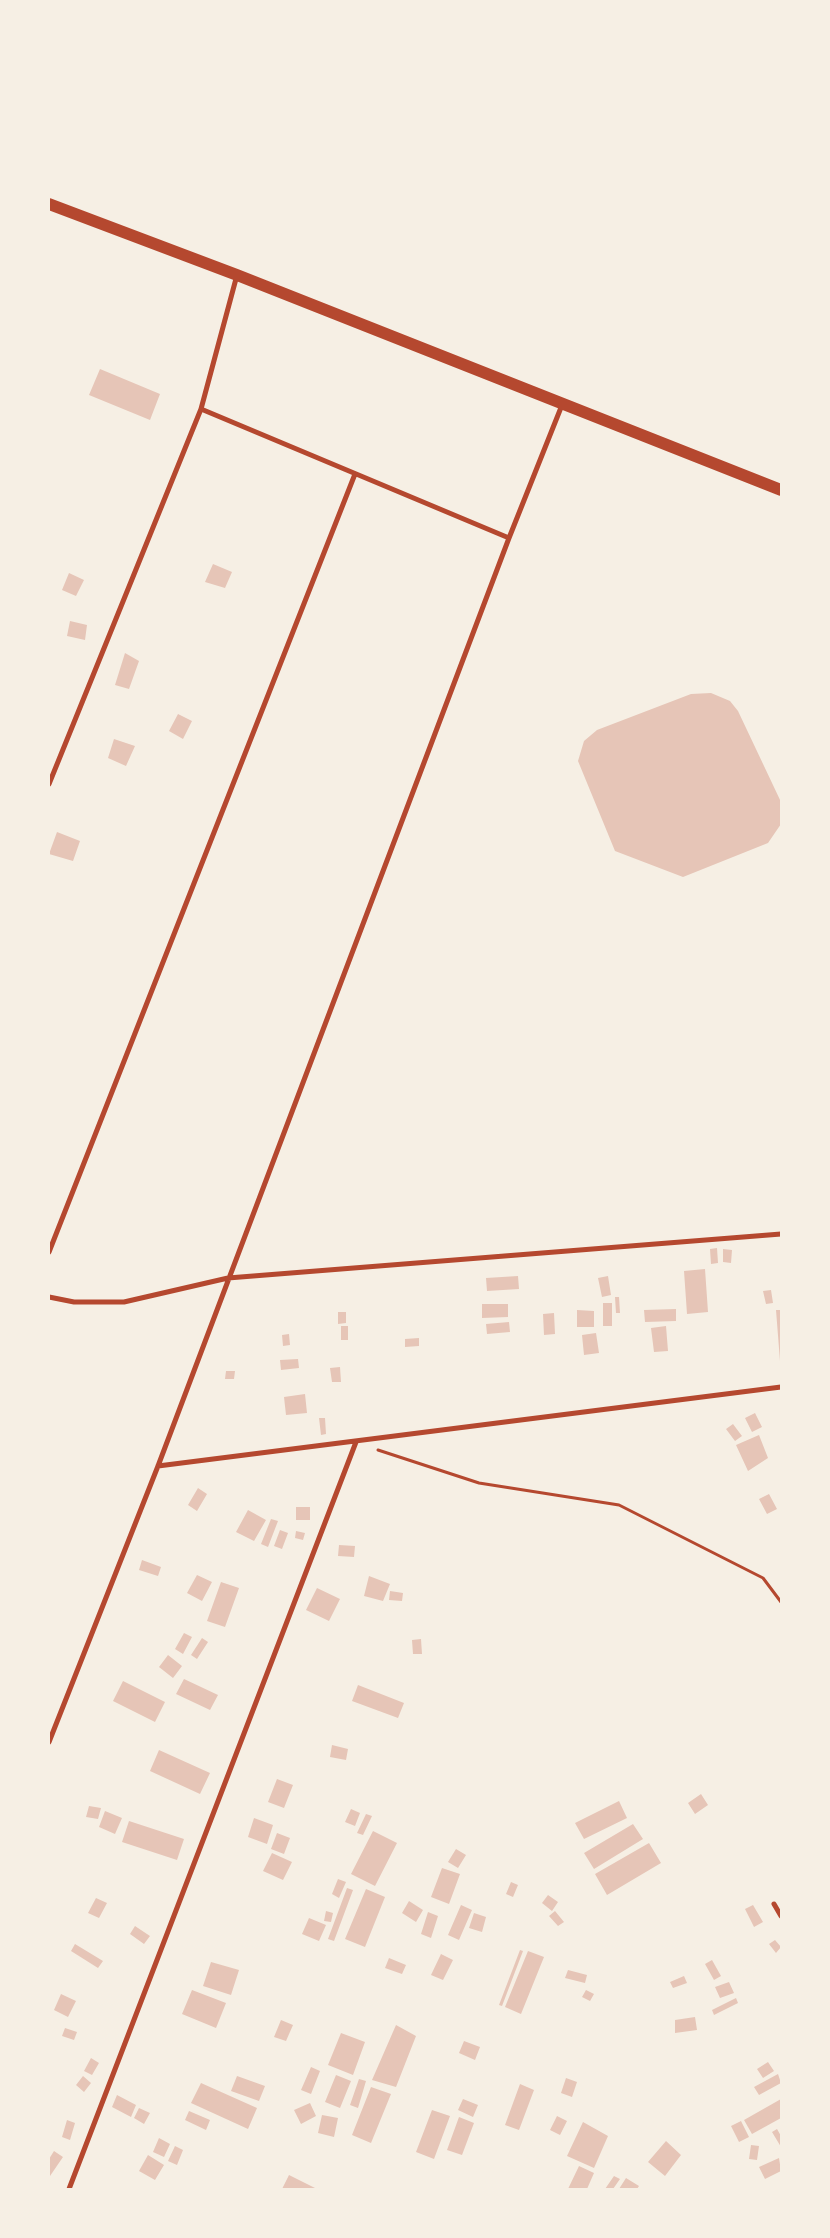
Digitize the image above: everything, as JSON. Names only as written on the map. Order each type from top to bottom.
[{"type":"main road","points":[[49,204],[237,274],[781,490]]},
{"type":"street","points":[[49,784],[201,409],[237,274]]},
{"type":"street","points":[[49,1742],[158,1466],[508,538],[562,404]]},
{"type":"street","points":[[201,409],[508,538]]},
{"type":"street","points":[[49,1252],[355,474]]},
{"type":"street","points":[[49,1297],[74,1302],[124,1302],[228,1278],[781,1234]]},
{"type":"street","points":[[158,1466],[781,1387]]},
{"type":"street","points":[[69,2189],[356,1442]]},
{"type":"street","points":[[774,1904],[781,1916]]},
{"type":"path","points":[[356,1442],[479,1483],[619,1505],[764,1578],[781,1602]]},
{"type":"building","points":[[100,369],[160,394],[150,420],[89,395]]},
{"type":"building","points":[[213,564],[232,572],[225,588],[205,582]]},
{"type":"building","points":[[69,573],[84,580],[76,596],[62,590]]},
{"type":"building","points":[[70,621],[87,625],[85,640],[67,636]]},
{"type":"building","points":[[125,653],[139,661],[129,689],[115,685]]},
{"type":"building","points":[[711,693],[730,701],[738,711],[781,802],[781,824],[768,843],[683,877],[615,851],[578,761],[584,741],[597,730],[691,694]]},
{"type":"building","points":[[178,714],[192,721],[183,739],[169,731]]},
{"type":"building","points":[[114,739],[135,746],[126,766],[108,758]]},
{"type":"building","points":[[57,832],[80,841],[73,861],[49,854]]},
{"type":"building","points":[[717,1248],[718,1263],[711,1264],[710,1249]]},
{"type":"building","points":[[723,1249],[732,1250],[731,1263],[723,1262]]},
{"type":"building","points":[[705,1269],[708,1312],[687,1314],[684,1271]]},
{"type":"building","points":[[518,1276],[519,1289],[487,1291],[486,1278]]},
{"type":"building","points":[[608,1276],[611,1295],[602,1297],[598,1278]]},
{"type":"building","points":[[771,1290],[773,1303],[766,1304],[763,1291]]},
{"type":"building","points":[[615,1297],[619,1297],[620,1313],[616,1313]]},
{"type":"building","points":[[603,1303],[612,1303],[612,1326],[603,1326]]},
{"type":"building","points":[[482,1304],[508,1304],[508,1317],[482,1318]]},
{"type":"building","points":[[676,1309],[676,1321],[645,1322],[644,1310]]},
{"type":"building","points":[[577,1310],[594,1311],[594,1327],[577,1327]]},
{"type":"building","points":[[776,1310],[781,1310],[781,1361],[780,1361]]},
{"type":"building","points":[[338,1312],[346,1312],[346,1323],[338,1324]]},
{"type":"building","points":[[554,1313],[555,1334],[544,1335],[543,1314]]},
{"type":"building","points":[[509,1322],[510,1332],[487,1334],[486,1324]]},
{"type":"building","points":[[341,1326],[348,1326],[348,1340],[341,1340]]},
{"type":"building","points":[[666,1326],[668,1351],[654,1352],[651,1328]]},
{"type":"building","points":[[596,1333],[599,1353],[584,1355],[582,1335]]},
{"type":"building","points":[[289,1334],[290,1345],[283,1346],[282,1335]]},
{"type":"building","points":[[419,1338],[419,1346],[405,1347],[405,1339]]},
{"type":"building","points":[[298,1359],[299,1368],[281,1370],[280,1360]]},
{"type":"building","points":[[340,1367],[341,1382],[332,1382],[330,1368]]},
{"type":"building","points":[[226,1371],[235,1371],[234,1379],[225,1379]]},
{"type":"building","points":[[305,1394],[307,1413],[286,1415],[284,1397]]},
{"type":"building","points":[[755,1413],[762,1427],[752,1432],[745,1418]]},
{"type":"building","points":[[319,1418],[325,1418],[326,1434],[321,1435]]},
{"type":"building","points":[[733,1424],[742,1436],[735,1441],[726,1429]]},
{"type":"building","points":[[759,1435],[768,1458],[748,1471],[736,1445]]},
{"type":"building","points":[[198,1488],[207,1494],[197,1511],[188,1505]]},
{"type":"building","points":[[769,1494],[777,1509],[767,1514],[759,1499]]},
{"type":"building","points":[[296,1507],[310,1507],[310,1520],[296,1520]]},
{"type":"building","points":[[248,1510],[266,1520],[254,1541],[236,1532]]},
{"type":"building","points":[[271,1519],[278,1521],[268,1547],[261,1544]]},
{"type":"building","points":[[280,1530],[288,1533],[282,1549],[274,1546]]},
{"type":"building","points":[[296,1531],[305,1533],[303,1540],[295,1538]]},
{"type":"building","points":[[339,1545],[355,1546],[354,1557],[338,1556]]},
{"type":"building","points":[[142,1560],[161,1567],[158,1576],[139,1570]]},
{"type":"building","points":[[197,1575],[212,1582],[202,1601],[187,1593]]},
{"type":"building","points":[[369,1576],[390,1584],[383,1601],[364,1596]]},
{"type":"building","points":[[221,1582],[239,1588],[225,1627],[207,1621]]},
{"type":"building","points":[[317,1588],[340,1599],[329,1621],[306,1610]]},
{"type":"building","points":[[390,1591],[403,1593],[402,1601],[389,1600]]},
{"type":"building","points":[[184,1633],[192,1637],[183,1654],[175,1649]]},
{"type":"building","points":[[202,1638],[208,1642],[197,1659],[191,1655]]},
{"type":"building","points":[[421,1639],[422,1654],[413,1654],[412,1640]]},
{"type":"building","points":[[168,1655],[182,1666],[173,1678],[159,1667]]},
{"type":"building","points":[[184,1679],[218,1695],[210,1710],[176,1694]]},
{"type":"building","points":[[123,1681],[165,1702],[155,1722],[113,1701]]},
{"type":"building","points":[[358,1685],[404,1703],[398,1718],[352,1701]]},
{"type":"building","points":[[332,1745],[348,1749],[346,1760],[330,1757]]},
{"type":"building","points":[[159,1750],[210,1773],[200,1794],[150,1771]]},
{"type":"building","points":[[277,1779],[293,1785],[284,1808],[268,1802]]},
{"type":"building","points":[[701,1794],[708,1805],[695,1814],[688,1803]]},
{"type":"building","points":[[619,1801],[627,1818],[584,1839],[575,1823]]},
{"type":"building","points":[[89,1806],[101,1808],[98,1819],[86,1817]]},
{"type":"building","points":[[351,1809],[360,1813],[355,1826],[345,1822]]},
{"type":"building","points":[[105,1811],[122,1818],[115,1834],[99,1827]]},
{"type":"building","points":[[366,1814],[372,1816],[363,1835],[357,1833]]},
{"type":"building","points":[[254,1818],[273,1825],[267,1844],[248,1837]]},
{"type":"building","points":[[129,1821],[184,1839],[177,1860],[122,1842]]},
{"type":"building","points":[[633,1824],[643,1839],[594,1869],[584,1853]]},
{"type":"building","points":[[373,1831],[397,1843],[375,1886],[351,1874]]},
{"type":"building","points":[[277,1833],[290,1838],[284,1854],[271,1849]]},
{"type":"building","points":[[649,1843],[661,1863],[607,1895],[595,1874]]},
{"type":"building","points":[[456,1849],[466,1855],[458,1868],[448,1862]]},
{"type":"building","points":[[272,1853],[292,1862],[283,1880],[263,1871]]},
{"type":"building","points":[[442,1868],[460,1874],[449,1904],[431,1897]]},
{"type":"building","points":[[338,1879],[346,1882],[339,1898],[332,1894]]},
{"type":"building","points":[[511,1882],[518,1885],[513,1897],[506,1894]]},
{"type":"building","points":[[347,1888],[353,1890],[334,1941],[328,1939]]},
{"type":"building","points":[[366,1889],[385,1897],[365,1947],[345,1939]]},
{"type":"building","points":[[548,1895],[558,1902],[552,1911],[542,1903]]},
{"type":"building","points":[[96,1898],[107,1903],[99,1918],[88,1913]]},
{"type":"building","points":[[409,1901],[423,1910],[416,1922],[402,1913]]},
{"type":"building","points":[[461,1905],[472,1910],[459,1940],[448,1935]]},
{"type":"building","points":[[753,1905],[763,1922],[754,1927],[745,1909]]},
{"type":"building","points":[[326,1911],[333,1913],[331,1922],[324,1921]]},
{"type":"building","points":[[555,1911],[564,1922],[558,1926],[549,1916]]},
{"type":"building","points":[[428,1912],[438,1916],[431,1938],[421,1934]]},
{"type":"building","points":[[474,1913],[486,1917],[482,1932],[469,1928]]},
{"type":"building","points":[[309,1918],[326,1925],[319,1941],[302,1934]]},
{"type":"building","points":[[135,1926],[150,1936],[144,1944],[130,1934]]},
{"type":"building","points":[[775,1940],[781,1947],[776,1953],[769,1944]]},
{"type":"building","points":[[75,1944],[103,1961],[98,1968],[71,1951]]},
{"type":"building","points":[[520,1950],[523,1951],[502,2006],[499,2005]]},
{"type":"building","points":[[528,1951],[544,1957],[521,2014],[505,2007]]},
{"type":"building","points":[[441,1954],[453,1960],[443,1980],[431,1975]]},
{"type":"building","points":[[389,1958],[406,1965],[402,1974],[385,1968]]},
{"type":"building","points":[[712,1960],[721,1976],[714,1980],[705,1964]]},
{"type":"building","points":[[211,1962],[239,1970],[231,1995],[203,1986]]},
{"type":"building","points":[[568,1970],[587,1975],[585,1983],[565,1978]]},
{"type":"building","points":[[684,1976],[687,1983],[673,1988],[670,1982]]},
{"type":"building","points":[[729,1982],[734,1993],[720,1998],[715,1987]]},
{"type":"building","points":[[192,1990],[226,2003],[216,2028],[182,2014]]},
{"type":"building","points":[[586,1990],[594,1994],[590,2001],[582,1997]]},
{"type":"building","points":[[61,1994],[76,2001],[68,2017],[54,2010]]},
{"type":"building","points":[[736,1998],[738,2003],[714,2015],[712,2010]]},
{"type":"building","points":[[695,2017],[697,2030],[675,2033],[675,2020]]},
{"type":"building","points":[[281,2020],[293,2025],[286,2041],[274,2037]]},
{"type":"building","points":[[396,2025],[416,2036],[396,2087],[372,2080]]},
{"type":"building","points":[[65,2028],[77,2032],[74,2040],[62,2036]]},
{"type":"building","points":[[341,2033],[365,2042],[353,2075],[328,2065]]},
{"type":"building","points":[[464,2041],[480,2047],[475,2060],[459,2053]]},
{"type":"building","points":[[91,2058],[99,2063],[92,2075],[84,2071]]},
{"type":"building","points":[[768,2062],[774,2071],[763,2078],[757,2069]]},
{"type":"building","points":[[311,2067],[320,2071],[311,2094],[301,2090]]},
{"type":"building","points":[[778,2074],[781,2083],[759,2095],[754,2087]]},
{"type":"building","points":[[336,2075],[351,2081],[340,2108],[325,2102]]},
{"type":"building","points":[[83,2076],[91,2083],[84,2092],[76,2085]]},
{"type":"building","points":[[237,2076],[265,2086],[259,2101],[231,2091]]},
{"type":"building","points":[[566,2078],[577,2082],[572,2097],[561,2093]]},
{"type":"building","points":[[359,2079],[366,2081],[358,2108],[350,2105]]},
{"type":"building","points":[[201,2083],[257,2108],[248,2129],[191,2103]]},
{"type":"building","points":[[520,2084],[534,2090],[519,2130],[505,2125]]},
{"type":"building","points":[[371,2087],[391,2094],[371,2143],[352,2135]]},
{"type":"building","points":[[117,2095],[136,2105],[131,2117],[112,2107]]},
{"type":"building","points":[[463,2099],[478,2105],[473,2117],[458,2110]]},
{"type":"building","points":[[781,2099],[781,2118],[752,2134],[744,2120]]},
{"type":"building","points":[[310,2103],[316,2116],[301,2124],[294,2110]]},
{"type":"building","points":[[139,2108],[150,2113],[144,2124],[134,2118]]},
{"type":"building","points":[[432,2110],[450,2116],[434,2159],[416,2152]]},
{"type":"building","points":[[189,2111],[210,2120],[206,2130],[185,2120]]},
{"type":"building","points":[[322,2115],[338,2118],[334,2137],[318,2133]]},
{"type":"building","points":[[557,2116],[567,2121],[560,2135],[550,2130]]},
{"type":"building","points":[[459,2117],[474,2123],[462,2155],[447,2150]]},
{"type":"building","points":[[67,2120],[75,2123],[70,2140],[62,2137]]},
{"type":"building","points":[[741,2121],[749,2137],[739,2142],[731,2126]]},
{"type":"building","points":[[583,2122],[608,2136],[594,2168],[567,2156]]},
{"type":"building","points":[[777,2129],[781,2136],[781,2147],[772,2132]]},
{"type":"building","points":[[159,2138],[170,2144],[164,2157],[153,2152]]},
{"type":"building","points":[[666,2141],[681,2155],[665,2176],[648,2162]]},
{"type":"building","points":[[751,2145],[759,2146],[757,2160],[749,2159]]},
{"type":"building","points":[[175,2146],[183,2150],[177,2165],[168,2161]]},
{"type":"building","points":[[54,2151],[63,2157],[50,2176],[49,2159]]},
{"type":"building","points":[[148,2155],[164,2165],[155,2180],[139,2171]]},
{"type":"building","points":[[779,2158],[781,2171],[765,2179],[759,2167]]},
{"type":"building","points":[[579,2166],[594,2173],[587,2189],[568,2189]]},
{"type":"building","points":[[289,2175],[317,2189],[282,2189]]},
{"type":"building","points":[[614,2176],[620,2179],[613,2189],[605,2189]]},
{"type":"building","points":[[626,2178],[639,2186],[637,2189],[619,2189]]}]
